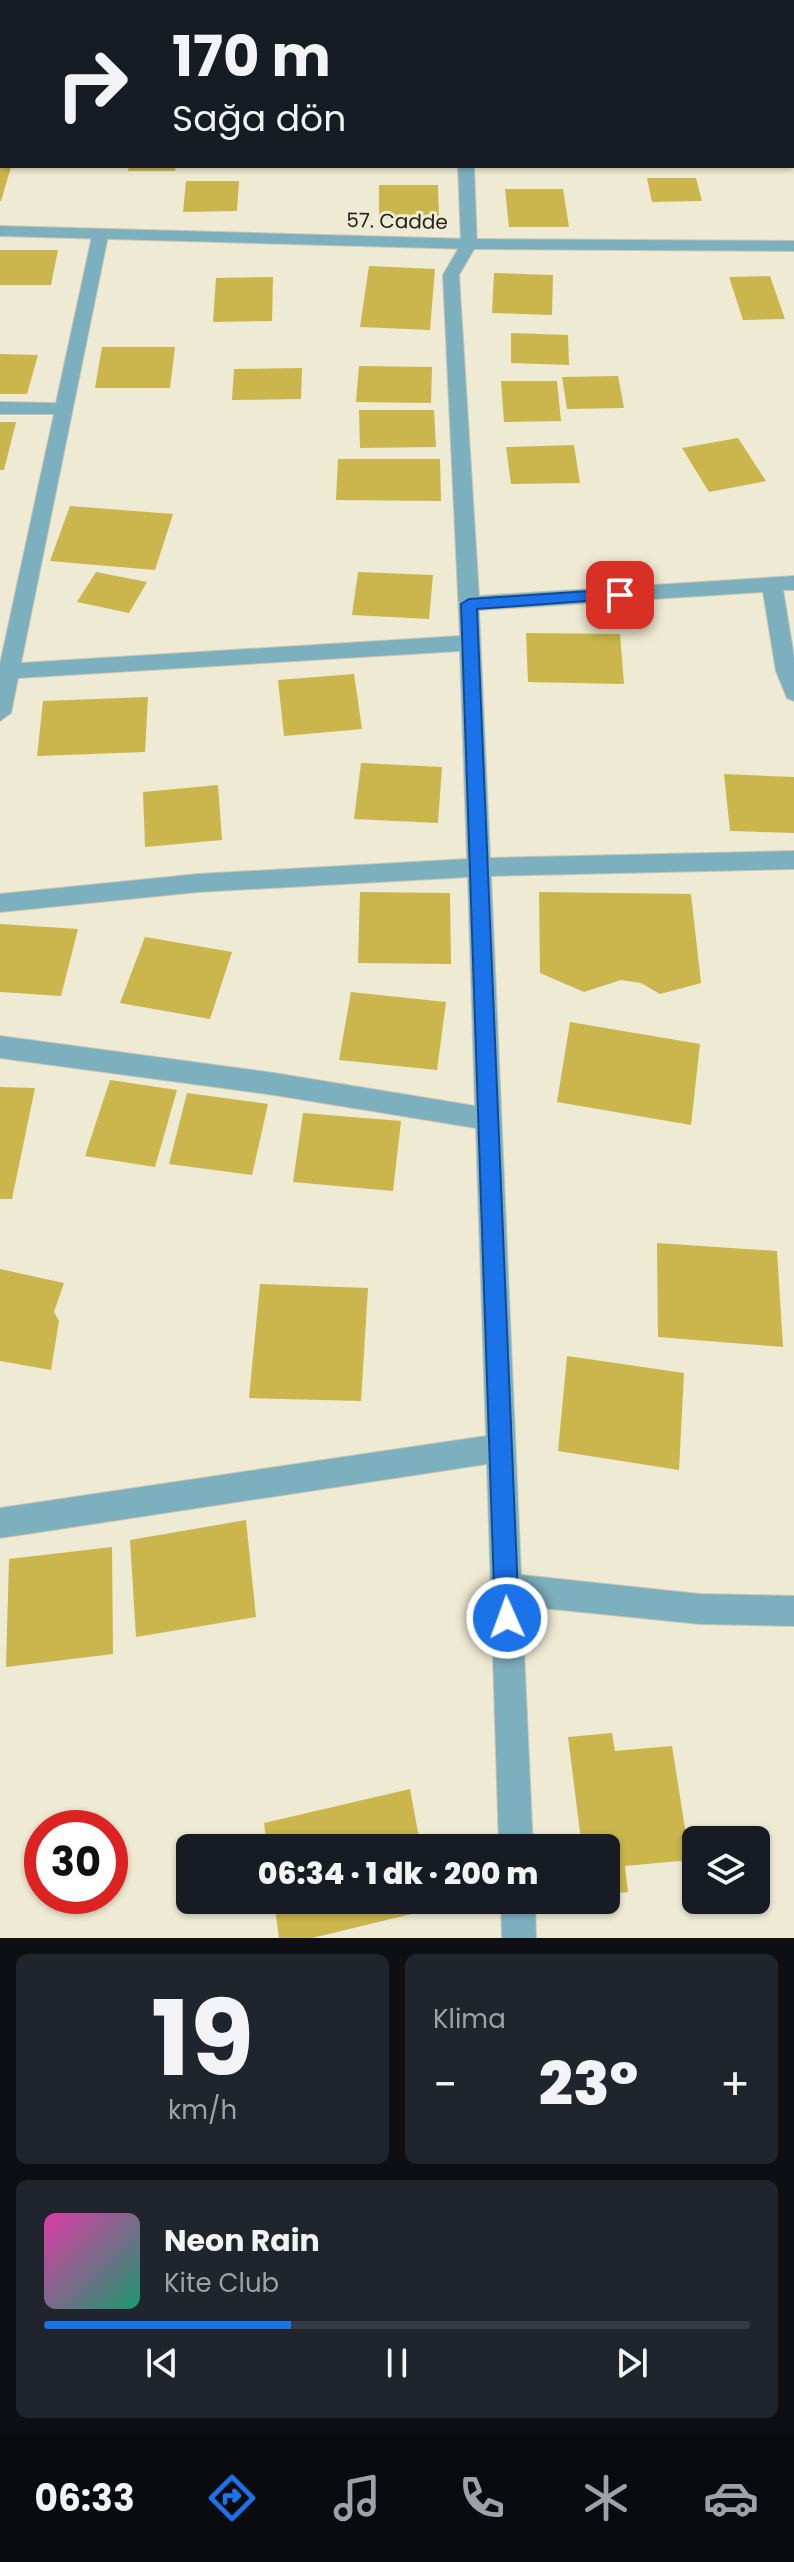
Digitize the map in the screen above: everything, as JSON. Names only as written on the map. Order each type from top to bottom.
[{"type":"street","points":[[466,168],[469,244],[451,275],[471,643],[515,1834]]},
{"type":"street","name":"57. Cadde","points":[[0,231],[469,244],[794,246]]},
{"type":"street","points":[[0,713],[100,236]]},
{"type":"street","points":[[0,408],[64,409]]},
{"type":"street","points":[[469,604],[794,583]]},
{"type":"street","points":[[772,585],[786,671],[794,693]]},
{"type":"street","points":[[0,602],[23,603]]},
{"type":"street","points":[[9,671],[471,643]]},
{"type":"street","points":[[0,903],[147,885],[479,865],[794,860]]},
{"type":"street","points":[[0,1047],[274,1084],[488,1119]]},
{"type":"street","points":[[0,1523],[500,1448]]},
{"type":"street","points":[[506,1589],[700,1609],[794,1611]]},
{"type":"street","points":[[518,1914],[519,1938]]},
{"type":"building","points":[[0,168],[11,168],[1,201]]},
{"type":"building","points":[[129,168],[176,168],[175,171],[128,171]]},
{"type":"building","points":[[647,178],[696,178],[702,201],[652,202]]},
{"type":"building","points":[[186,181],[239,181],[237,211],[183,212]]},
{"type":"building","points":[[379,185],[438,185],[439,218],[379,219]]},
{"type":"building","points":[[505,189],[563,189],[569,227],[509,227]]},
{"type":"building","points":[[0,250],[58,250],[51,285],[0,285]]},
{"type":"building","points":[[369,266],[435,269],[430,330],[360,327]]},
{"type":"building","points":[[494,273],[553,275],[552,315],[492,313]]},
{"type":"building","points":[[770,276],[785,319],[743,320],[729,277]]},
{"type":"building","points":[[273,277],[272,321],[213,322],[216,278]]},
{"type":"building","points":[[511,333],[568,335],[569,365],[511,363]]},
{"type":"building","points":[[102,347],[175,347],[170,388],[95,388]]},
{"type":"building","points":[[0,354],[38,355],[27,394],[0,394]]},
{"type":"building","points":[[359,366],[432,367],[431,403],[356,402]]},
{"type":"building","points":[[302,368],[301,399],[232,400],[234,369]]},
{"type":"building","points":[[618,376],[624,408],[567,409],[562,377]]},
{"type":"building","points":[[501,381],[557,381],[561,421],[504,422]]},
{"type":"building","points":[[359,410],[434,410],[436,447],[360,448]]},
{"type":"building","points":[[0,422],[16,422],[4,470],[0,470]]},
{"type":"building","points":[[738,438],[766,481],[709,492],[682,448]]},
{"type":"building","points":[[574,445],[580,483],[511,484],[506,447]]},
{"type":"building","points":[[338,459],[440,459],[441,501],[336,500]]},
{"type":"building","points":[[70,506],[173,514],[155,570],[50,561]]},
{"type":"building","points":[[96,572],[147,582],[129,613],[77,602]]},
{"type":"building","points":[[358,572],[433,575],[429,619],[352,615]]},
{"type":"building","points":[[526,633],[620,634],[624,684],[528,682]]},
{"type":"building","points":[[354,674],[362,729],[284,736],[278,680]]},
{"type":"building","points":[[148,697],[145,752],[37,756],[43,701]]},
{"type":"building","points":[[361,763],[442,767],[438,823],[354,819]]},
{"type":"building","points":[[724,774],[794,777],[794,833],[730,831]]},
{"type":"building","points":[[218,785],[222,840],[145,847],[143,792]]},
{"type":"building","points":[[360,892],[450,893],[451,964],[358,963]]},
{"type":"building","points":[[539,892],[691,894],[701,983],[660,994],[641,983],[621,980],[584,992],[540,973]]},
{"type":"building","points":[[0,924],[78,929],[61,996],[0,992]]},
{"type":"building","points":[[145,937],[232,952],[210,1019],[120,1003]]},
{"type":"building","points":[[351,992],[446,1002],[437,1070],[339,1060]]},
{"type":"building","points":[[570,1022],[700,1044],[691,1125],[557,1102]]},
{"type":"building","points":[[110,1080],[177,1090],[155,1167],[85,1156]]},
{"type":"building","points":[[0,1087],[35,1088],[12,1199],[0,1199]]},
{"type":"building","points":[[187,1093],[268,1104],[252,1175],[169,1164]]},
{"type":"building","points":[[303,1113],[401,1121],[393,1191],[293,1182]]},
{"type":"building","points":[[657,1243],[777,1251],[783,1347],[658,1337]]},
{"type":"building","points":[[0,1269],[64,1283],[54,1312],[59,1321],[51,1370],[0,1361]]},
{"type":"building","points":[[260,1284],[368,1288],[361,1401],[249,1398]]},
{"type":"building","points":[[567,1356],[684,1373],[679,1470],[558,1451]]},
{"type":"building","points":[[246,1520],[256,1617],[136,1637],[130,1540]]},
{"type":"building","points":[[112,1547],[113,1654],[6,1667],[9,1559]]},
{"type":"building","points":[[612,1733],[615,1751],[672,1746],[685,1826],[682,1826],[682,1861],[625,1866],[628,1892],[620,1893],[620,1834],[580,1834],[568,1737]]},
{"type":"building","points":[[410,1789],[418,1834],[265,1834],[264,1823]]},
{"type":"building","points":[[276,1914],[411,1914],[312,1938],[279,1938]]},
{"type":"route","points":[[507,1618],[469,604],[620,595]]}]
